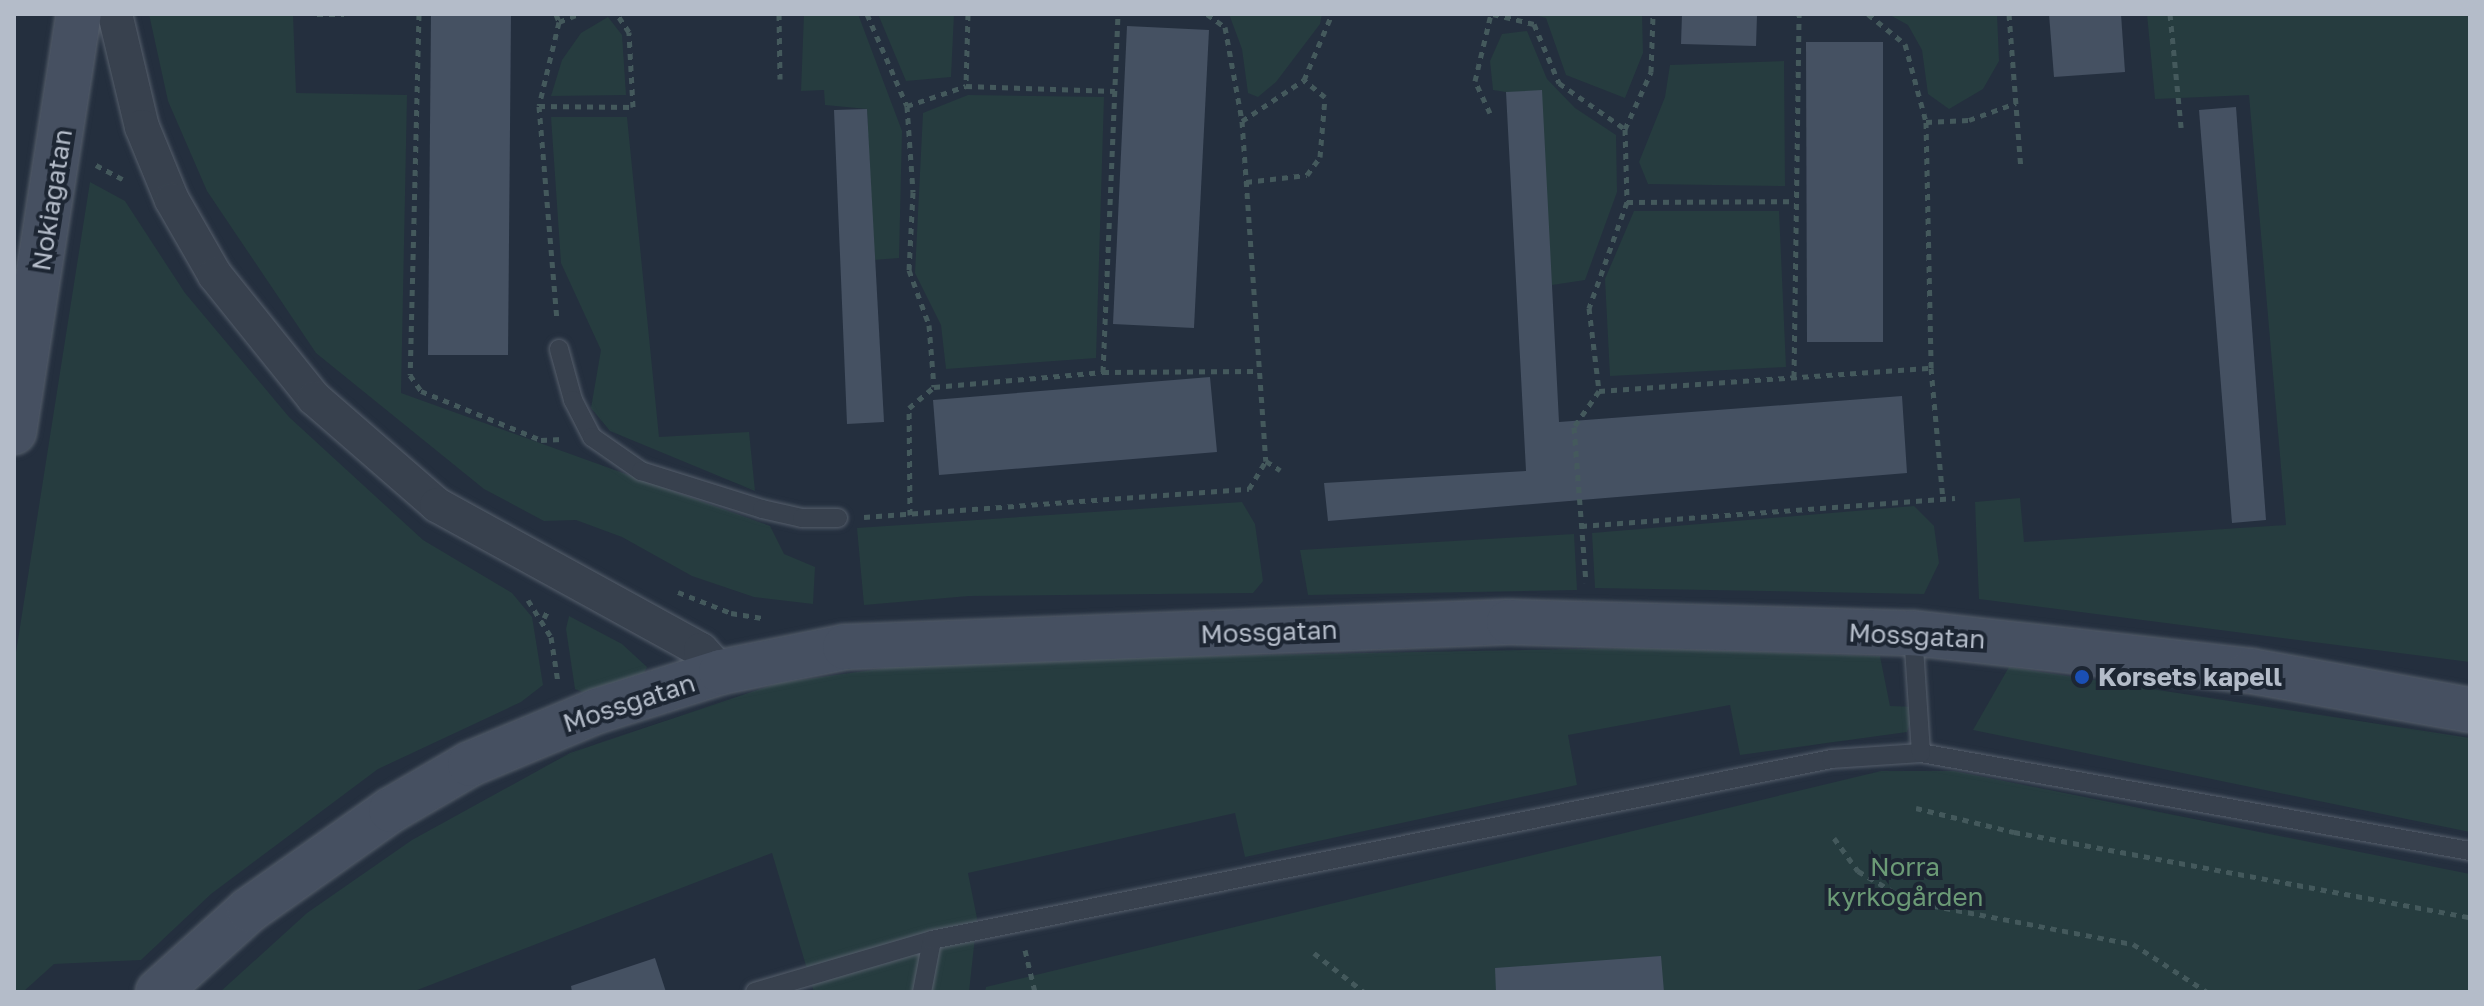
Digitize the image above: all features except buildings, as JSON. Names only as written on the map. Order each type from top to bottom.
[{"type":"street","name":"Nokiagatan","points":[[14,432],[79,14]]},
{"type":"street","points":[[115,14],[142,127],[172,200],[215,275],[314,398],[437,505],[701,650],[721,672]]},
{"type":"street","name":"Mossgatan","points":[[158,992],[249,910],[391,810],[470,764],[597,711],[721,672],[845,647],[949,640],[1509,622],[1913,633],[2251,671],[2470,710]]},
{"type":"lane","points":[[559,349],[573,400],[592,437],[641,471],[762,509],[802,518],[838,518]]},
{"type":"lane","points":[[1913,633],[1921,753]]},
{"type":"lane","points":[[755,992],[932,940],[1019,921],[1831,759],[1921,753],[2470,851]]},
{"type":"lane","points":[[922,992],[932,940]]},
{"type":"path","points":[[317,14],[344,14]]},
{"type":"path","points":[[419,14],[410,375],[421,391],[541,440],[592,437]]},
{"type":"path","points":[[556,14],[559,22],[539,106],[559,349]]},
{"type":"path","points":[[559,22],[579,14]]},
{"type":"path","points":[[539,106],[633,107],[629,32],[617,14]]},
{"type":"path","points":[[779,14],[780,79]]},
{"type":"path","points":[[867,14],[907,106],[913,192],[909,270],[929,325],[934,387]]},
{"type":"path","points":[[966,86],[968,14]]},
{"type":"path","points":[[1103,372],[1118,14]]},
{"type":"path","points":[[838,518],[1249,489],[1266,461],[1257,371],[1242,121],[1225,27],[1207,14]]},
{"type":"path","points":[[1242,121],[1304,80],[1332,14]]},
{"type":"path","points":[[1490,113],[1475,81],[1492,14],[1534,24],[1559,83],[1625,129]]},
{"type":"path","points":[[1586,588],[1574,427],[1599,391],[1589,308],[1627,202],[1625,129],[1651,72],[1653,14]]},
{"type":"path","points":[[1794,377],[1799,14]]},
{"type":"path","points":[[1868,14],[1905,44],[1926,122],[1931,368],[1943,499]]},
{"type":"path","points":[[2009,14],[2021,169]]},
{"type":"path","points":[[2170,14],[2181,127]]},
{"type":"path","points":[[1246,182],[1307,175],[1320,157],[1325,97],[1304,80]]},
{"type":"path","points":[[907,106],[966,86],[1115,91]]},
{"type":"path","points":[[1926,122],[1969,120],[2016,103]]},
{"type":"path","points":[[87,162],[118,175],[133,189]]},
{"type":"path","points":[[1627,202],[1795,201]]},
{"type":"path","points":[[1599,391],[1931,368]]},
{"type":"path","points":[[910,515],[909,408],[934,387],[1103,372],[1257,371]]},
{"type":"path","points":[[1266,461],[1280,470]]},
{"type":"path","points":[[1581,526],[1955,498]]},
{"type":"path","points":[[523,594],[544,618],[551,637],[555,691]]},
{"type":"path","points":[[1916,808],[2014,832],[2470,917]]},
{"type":"path","points":[[1834,838],[1858,871],[1909,901],[2133,944],[2207,992]]},
{"type":"path","points":[[1019,921],[1035,992]]},
{"type":"path","points":[[1314,953],[1364,992]]},
{"type":"green space","points":[[149,14],[293,14],[296,93],[407,95],[401,393],[770,526],[784,554],[815,567],[813,604],[754,597],[692,576],[622,537],[576,520],[544,521],[484,489],[316,353],[207,191],[168,101]]},
{"type":"green space","points":[[804,14],[858,14],[902,131],[899,258],[873,260],[867,109],[825,105],[824,90],[801,91]]},
{"type":"green space","points":[[878,14],[954,14],[951,77],[906,81]]},
{"type":"green space","points":[[1229,14],[1322,14],[1320,24],[1276,82],[1258,97],[1248,93],[1242,49]]},
{"type":"green space","points":[[1531,14],[1642,14],[1643,53],[1625,98],[1566,75],[1546,18]]},
{"type":"green space","points":[[1888,14],[1997,14],[1999,61],[1983,89],[1949,109],[1928,94],[1922,50],[1908,25]]},
{"type":"green space","points":[[2147,14],[2470,14],[2470,662],[1979,599],[1975,502],[2020,498],[2024,542],[2286,525],[2249,95],[2155,99]]},
{"type":"green space","points":[[608,17],[622,35],[626,95],[551,96],[562,60],[581,33]]},
{"type":"green space","points":[[1527,31],[1547,79],[1575,108],[1616,135],[1617,192],[1585,280],[1552,285],[1506,92],[1493,90],[1490,61],[1502,34]]},
{"type":"green space","points":[[1784,61],[1785,186],[1648,184],[1639,162],[1665,97],[1670,65]]},
{"type":"green space","points":[[968,95],[1104,97],[1096,358],[946,369],[941,325],[915,273],[923,113]]},
{"type":"green space","points":[[551,117],[627,117],[659,437],[749,432],[755,491],[610,431],[591,408],[601,350],[561,263]]},
{"type":"green space","points":[[90,182],[125,201],[185,293],[289,417],[423,540],[512,593],[532,617],[543,685],[521,702],[378,769],[211,894],[141,960],[54,964],[23,992],[14,992],[14,665]]},
{"type":"green space","points":[[1634,211],[1779,211],[1786,367],[1610,376],[1605,279]]},
{"type":"green space","points":[[1242,502],[1255,524],[1263,581],[1253,593],[969,596],[864,605],[857,528]]},
{"type":"green space","points":[[1914,506],[1934,526],[1939,563],[1924,594],[1595,588],[1592,533]]},
{"type":"green space","points":[[1574,534],[1577,590],[1308,595],[1300,550]]},
{"type":"green space","points":[[569,616],[622,644],[647,667],[644,673],[583,692],[575,689],[566,629]]},
{"type":"green space","points":[[1636,648],[1880,656],[1890,706],[1916,707],[1907,732],[1740,755],[1730,705],[1568,735],[1577,785],[1245,857],[1235,813],[968,873],[977,918],[969,992],[814,992],[772,853],[412,992],[220,992],[307,913],[412,840],[570,753],[778,683],[937,661]]},
{"type":"green space","points":[[2009,667],[2470,738],[2470,832],[1973,730]]},
{"type":"green space","name":"Norra kyrkogården","points":[[1881,771],[1954,771],[2470,874],[2470,992],[985,992],[986,987]]},
{"type":"place","name":"Korsets kapell","points":[[2082,677]]}]
